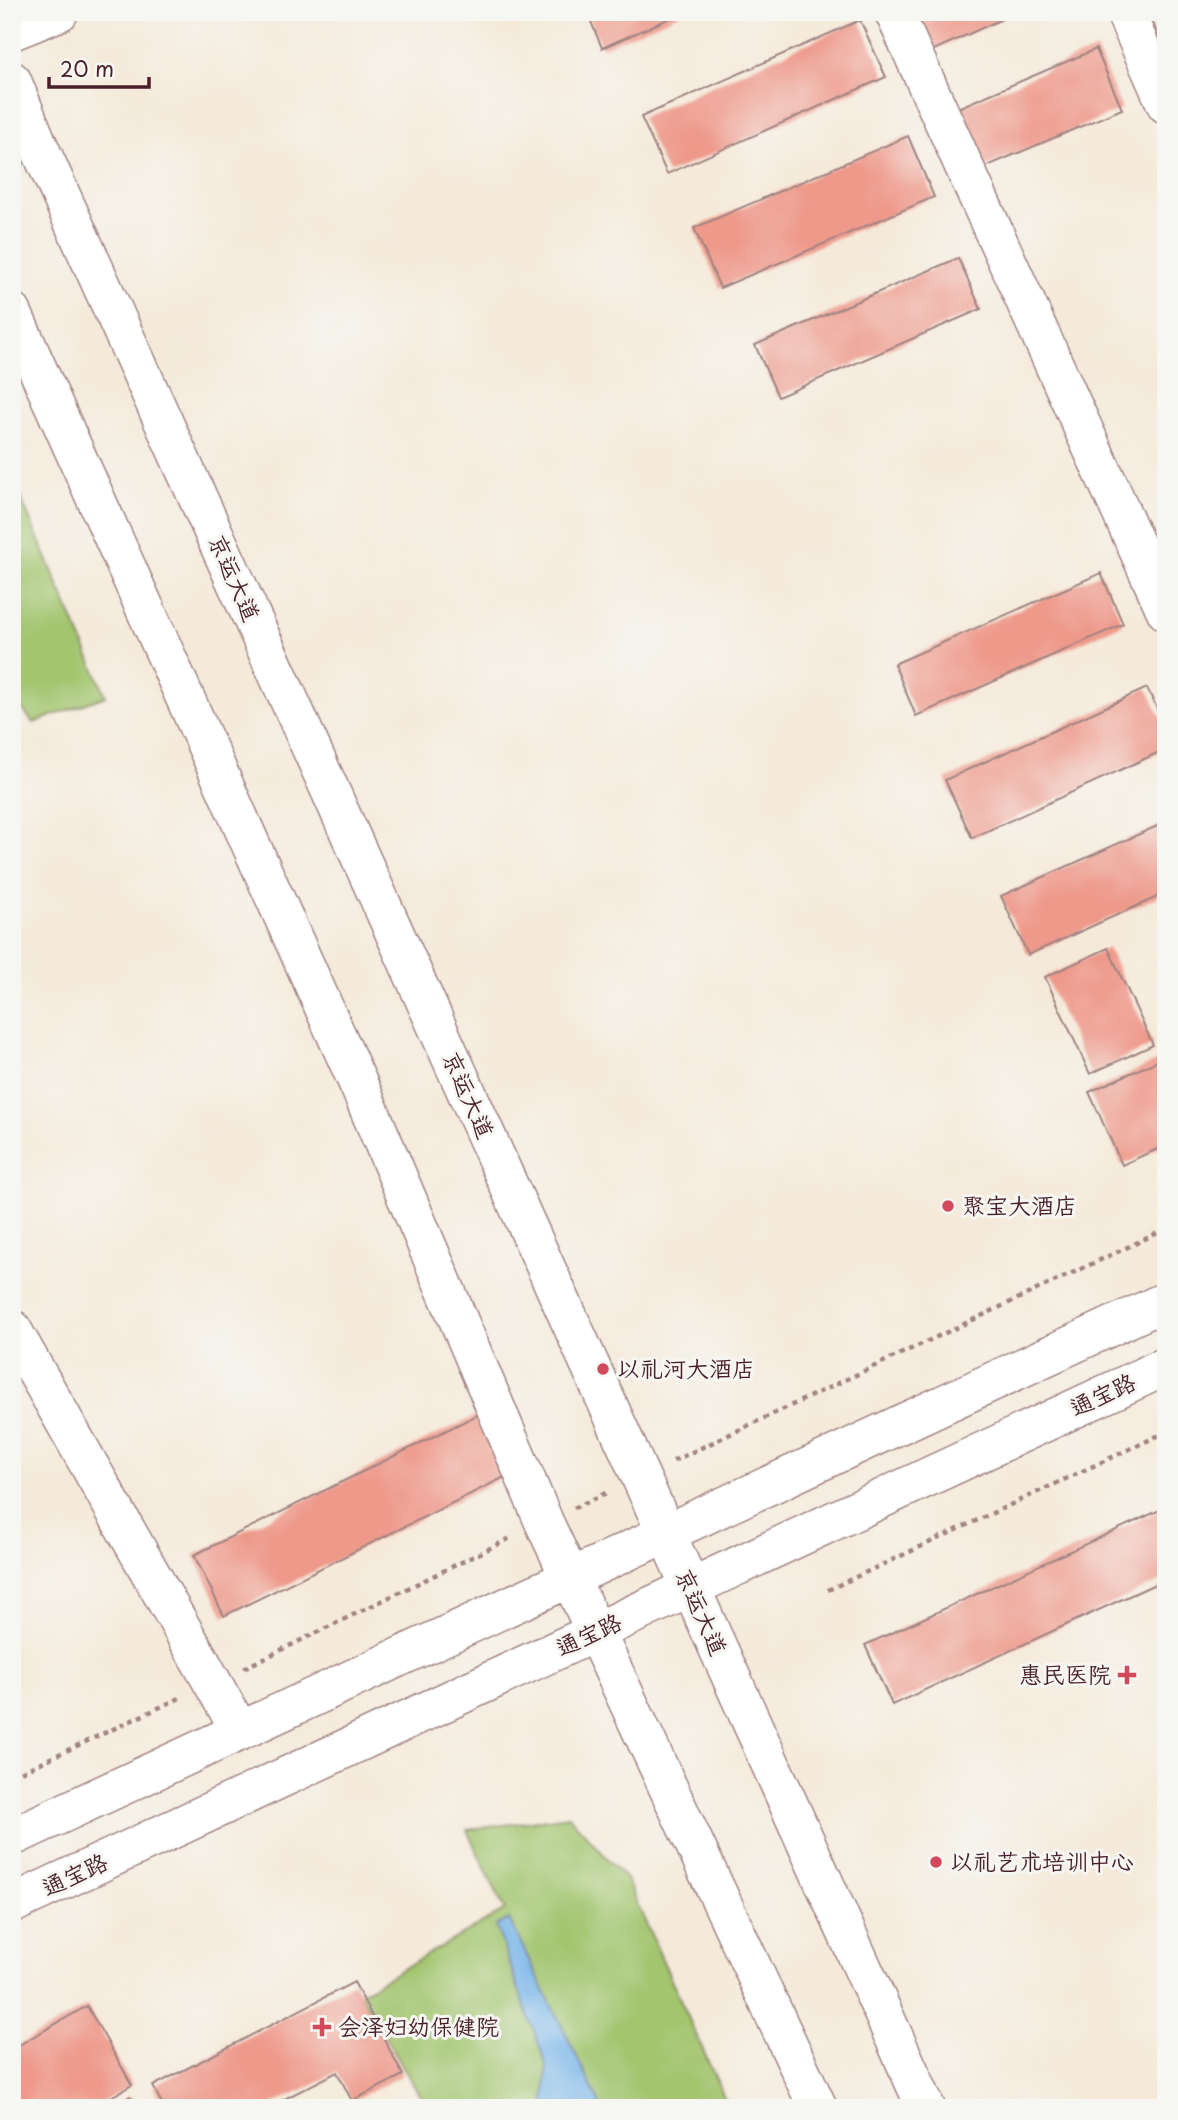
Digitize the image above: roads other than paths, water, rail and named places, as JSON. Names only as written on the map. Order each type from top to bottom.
[{"type":"main road","points":[[12,31],[59,12]]},
{"type":"main road","points":[[894,12],[1166,611]]},
{"type":"main road","points":[[1125,12],[1163,89]]},
{"type":"main road","name":"京运大道","points":[[12,81],[36,140],[926,2108]]},
{"type":"main road","points":[[12,312],[360,1090],[544,1522],[818,2108]]},
{"type":"main road","points":[[12,1837],[1166,1301]]},
{"type":"main road","points":[[12,1329],[240,1731]]},
{"type":"main road","name":"通宝路","points":[[12,1904],[1166,1366]]},
{"type":"water","points":[[509,1919],[602,2108],[544,2108],[547,2067],[496,1926]]},
{"type":"place","name":"聚宝大酒店","points":[[948,1206]]},
{"type":"place","name":"以礼河大酒店","points":[[603,1369]]},
{"type":"place","name":"惠民医院","points":[[1127,1675]]},
{"type":"place","name":"以礼艺术培训中心","points":[[936,1862]]},
{"type":"place","name":"会泽妇幼保健院","points":[[322,2027]]}]
